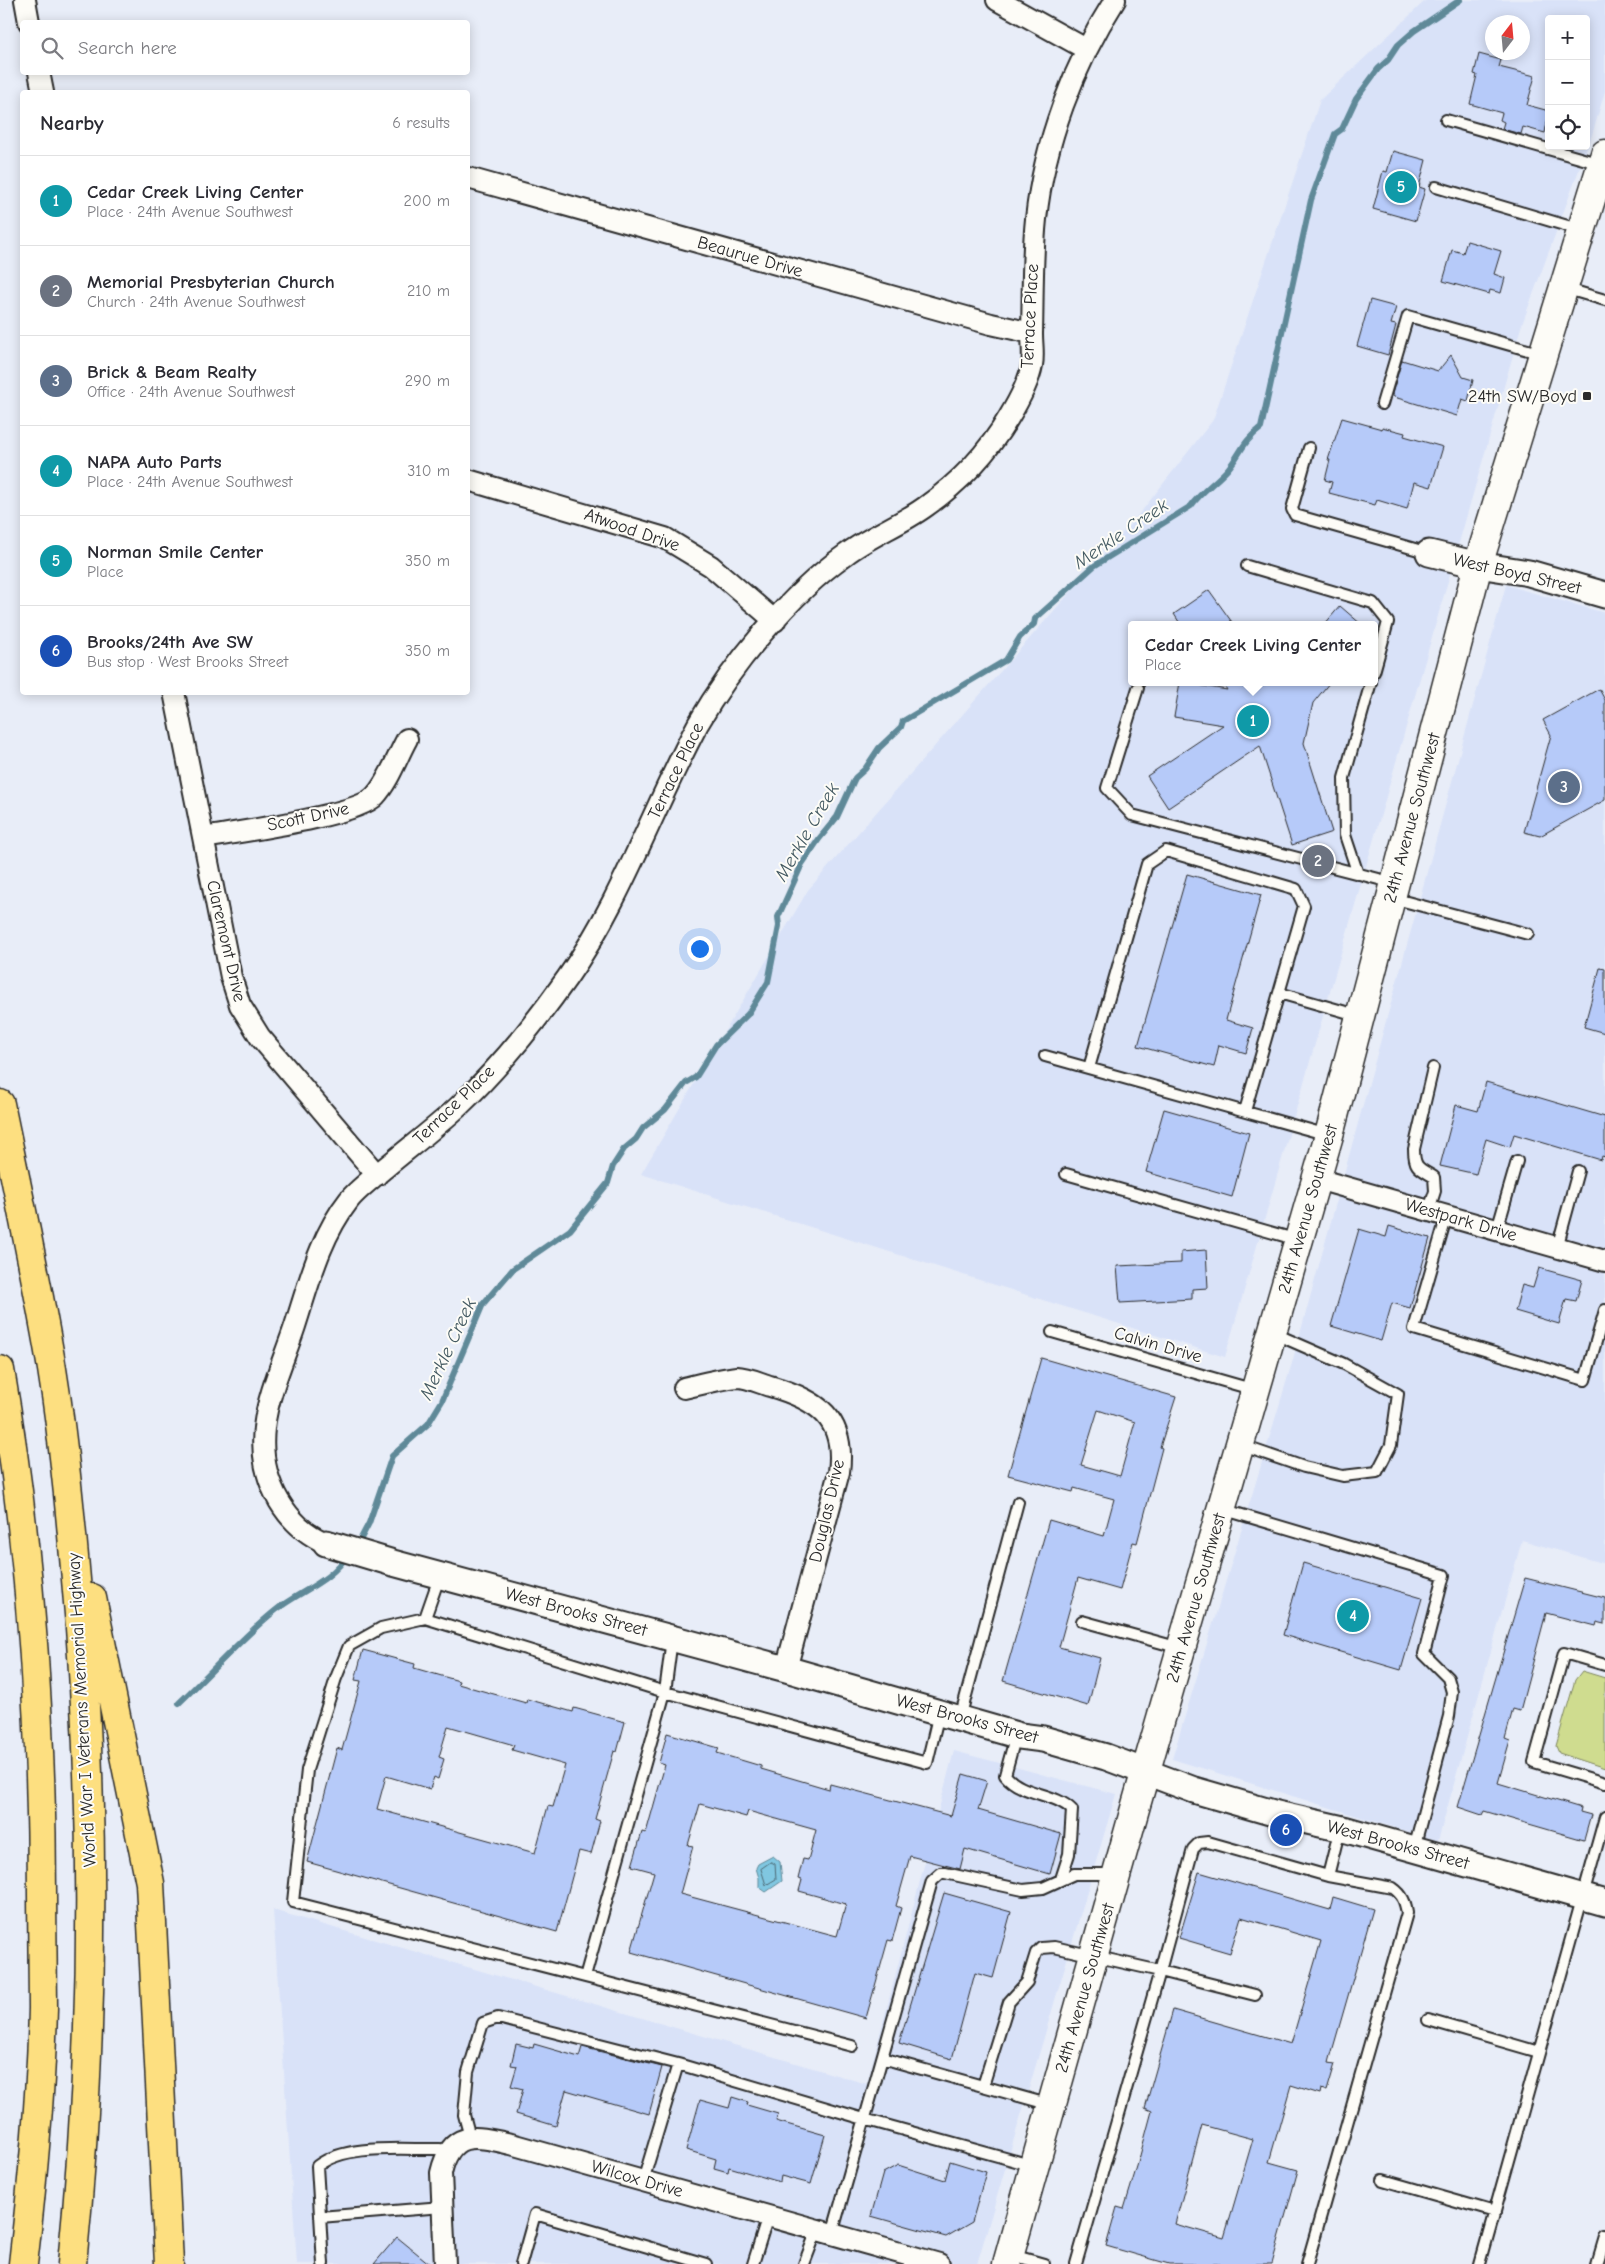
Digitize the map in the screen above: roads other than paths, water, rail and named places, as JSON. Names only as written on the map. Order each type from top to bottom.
[{"type":"highway","name":"World War I Veterans Memorial Highway","points":[[0,1104],[52,1371],[74,1557],[83,1665],[89,1776],[91,1998],[84,2141],[72,2264]]},
{"type":"highway","points":[[0,1370],[15,1456],[26,1552],[36,1665],[42,1790],[42,2009],[36,2118],[23,2264]]},
{"type":"highway","points":[[62,1447],[150,1883],[168,2264]]},
{"type":"main road","name":"24th Avenue Southwest","points":[[1009,2259],[1181,1648],[1317,1179],[1478,565],[1603,159]]},
{"type":"street","points":[[25,0],[29,20]]},
{"type":"street","points":[[997,0],[1086,49]]},
{"type":"street","name":"Terrace Place","points":[[326,1543],[305,1532],[288,1515],[272,1488],[263,1454],[264,1420],[317,1257],[328,1232],[352,1197],[458,1106],[500,1062],[565,981],[589,945],[614,899],[682,752],[711,701],[776,621],[799,595],[844,556],[924,508],[976,463],[1009,417],[1024,389],[1032,364],[1036,216],[1046,161],[1086,49],[1115,0]]},
{"type":"street","points":[[40,75],[43,90]]},
{"type":"street","name":"Beaurue Drive","points":[[470,179],[991,324],[1032,333]]},
{"type":"street","name":"Atwood Drive","points":[[470,481],[665,538],[711,566],[776,621]]},
{"type":"street","name":"West Boyd Street","points":[[1429,552],[1478,565],[1529,573],[1605,595]]},
{"type":"street","name":"Claremont Drive","points":[[175,695],[231,977],[240,1006],[250,1024],[278,1060],[376,1175]]},
{"type":"street","name":"Scott Drive","points":[[204,838],[340,812],[363,805],[375,797],[382,787],[407,739]]},
{"type":"street","name":"Westpark Drive","points":[[1317,1179],[1605,1262]]},
{"type":"street","name":"Douglas Drive","points":[[684,1388],[739,1377],[789,1392],[818,1406],[831,1419],[838,1433],[842,1453],[839,1472],[786,1669]]},
{"type":"street","name":"West Brooks Street","points":[[326,1543],[392,1563],[786,1669],[1016,1735],[1043,1739],[1106,1757],[1194,1790],[1277,1814],[1340,1828],[1594,1900]]},
{"type":"street","points":[[445,2264],[441,2174],[448,2152],[459,2141],[470,2138]]},
{"type":"street","name":"Wilcox Drive","points":[[470,2138],[511,2144],[939,2264]]},
{"type":"lane","points":[[1446,120],[1603,159]]},
{"type":"lane","points":[[1436,187],[1582,230]]},
{"type":"lane","points":[[1564,288],[1605,300]]},
{"type":"lane","points":[[1382,404],[1408,316],[1543,354]]},
{"type":"lane","points":[[1309,448],[1292,509],[1295,515],[1429,552]]},
{"type":"lane","points":[[1247,566],[1373,603],[1388,622],[1378,658]]},
{"type":"lane","points":[[1358,874],[1345,835],[1344,778],[1370,686]]},
{"type":"lane","points":[[1138,688],[1107,788],[1132,815],[1358,874],[1393,891],[1528,934]]},
{"type":"lane","points":[[1088,1068],[1147,864],[1166,852],[1296,889],[1304,906],[1245,1111]]},
{"type":"lane","points":[[1279,993],[1360,1016]]},
{"type":"lane","points":[[1045,1056],[1329,1135]]},
{"type":"lane","points":[[1433,1068],[1414,1149],[1414,1162],[1418,1168],[1434,1177],[1438,1213],[1414,1329],[1585,1380],[1605,1310]]},
{"type":"lane","points":[[1497,1230],[1517,1161]]},
{"type":"lane","points":[[1556,1248],[1578,1171]]},
{"type":"lane","points":[[1066,1174],[1299,1240]]},
{"type":"lane","name":"Calvin Drive","points":[[1052,1332],[1256,1390]]},
{"type":"lane","points":[[1240,1445],[1304,1467],[1343,1476],[1377,1472],[1391,1445],[1398,1394],[1344,1364],[1272,1332]]},
{"type":"lane","points":[[852,2046],[293,1902],[307,1770],[336,1678],[349,1646],[381,1628],[425,1618],[665,1692],[927,1762],[950,1716],[1018,1502]]},
{"type":"lane","points":[[1221,1509],[1444,1574],[1424,1654],[1437,1664],[1448,1678],[1452,1692],[1449,1716],[1414,1849]]},
{"type":"lane","points":[[425,1618],[440,1575]]},
{"type":"lane","points":[[1082,1621],[1181,1648]]},
{"type":"lane","points":[[584,1977],[665,1692],[672,1638]]},
{"type":"lane","points":[[1605,1665],[1564,1653],[1534,1762],[1605,1783]]},
{"type":"lane","points":[[1016,1735],[1005,1775],[1009,1781],[1030,1792],[1067,1805],[1072,1810],[1069,1854],[1061,1879]]},
{"type":"lane","points":[[1480,2264],[1539,2052],[1594,1900],[1605,1817]]},
{"type":"lane","points":[[1328,1876],[1340,1828]]},
{"type":"lane","points":[[1076,2264],[1193,1849],[1199,1844],[1208,1842],[1328,1876],[1393,1888],[1405,1902],[1407,1913],[1307,2264]]},
{"type":"lane","points":[[804,2264],[824,2232],[864,2119],[932,1881],[936,1876],[945,1873],[1022,1890],[1043,1888],[1074,1874],[1117,1874]]},
{"type":"lane","points":[[983,2086],[1010,2002],[1027,1982],[1036,1953],[1041,1948],[1054,1947],[1095,1955],[1255,1996]]},
{"type":"lane","points":[[470,2138],[464,2114],[468,2072],[483,2023],[498,2018],[678,2064],[864,2119],[1035,2166]]},
{"type":"lane","points":[[1428,2020],[1539,2052]]},
{"type":"lane","points":[[882,2058],[1052,2105]]},
{"type":"lane","points":[[643,2181],[678,2064]]},
{"type":"lane","points":[[323,2264],[317,2166],[331,2158],[349,2152],[440,2149],[448,2152]]},
{"type":"lane","points":[[1383,2180],[1495,2212]]},
{"type":"lane","points":[[320,2217],[442,2207]]},
{"type":"lane","points":[[521,2264],[536,2214],[706,2264]]},
{"type":"lane","points":[[753,2264],[768,2216]]},
{"type":"lane","points":[[1598,2264],[1605,2237]]},
{"type":"lane","points":[[1009,2259],[1044,2264]]},
{"type":"water","points":[[773,1856],[780,1862],[782,1881],[766,1892],[759,1887],[756,1868],[758,1864]]},
{"type":"waterway","name":"Merkle Creek","points":[[357,1546],[369,1523],[392,1456],[428,1424],[442,1401],[483,1304],[513,1269],[570,1230],[608,1183],[613,1166],[624,1149],[636,1139],[643,1128],[665,1110],[686,1083],[696,1077],[716,1045],[748,1014],[768,982],[779,926],[778,917],[802,864],[837,817],[855,778],[865,769],[879,748],[901,727],[903,721],[1006,660],[1020,637],[1034,624],[1035,619],[1094,566],[1191,506],[1227,470],[1246,443],[1261,428],[1311,200],[1335,134],[1342,129],[1356,99],[1398,45],[1414,31],[1460,0]]},
{"type":"waterway","name":"Merkle Creek","points":[[179,1703],[263,1621],[285,1603],[325,1579],[348,1554]]},
{"type":"place","name":"Norman Smile Center","points":[[1401,187]]},
{"type":"place","name":"24th SW/Boyd","points":[[1587,396]]},
{"type":"place","name":"Cedar Creek Living Center","points":[[1253,721]]},
{"type":"place","name":"Brick & Beam Realty","points":[[1564,787]]},
{"type":"place","name":"Memorial Presbyterian Church","points":[[1318,861]]},
{"type":"place","name":"NAPA Auto Parts","points":[[1353,1616]]},
{"type":"place","name":"Brooks/24th Ave SW","points":[[1286,1830]]}]
